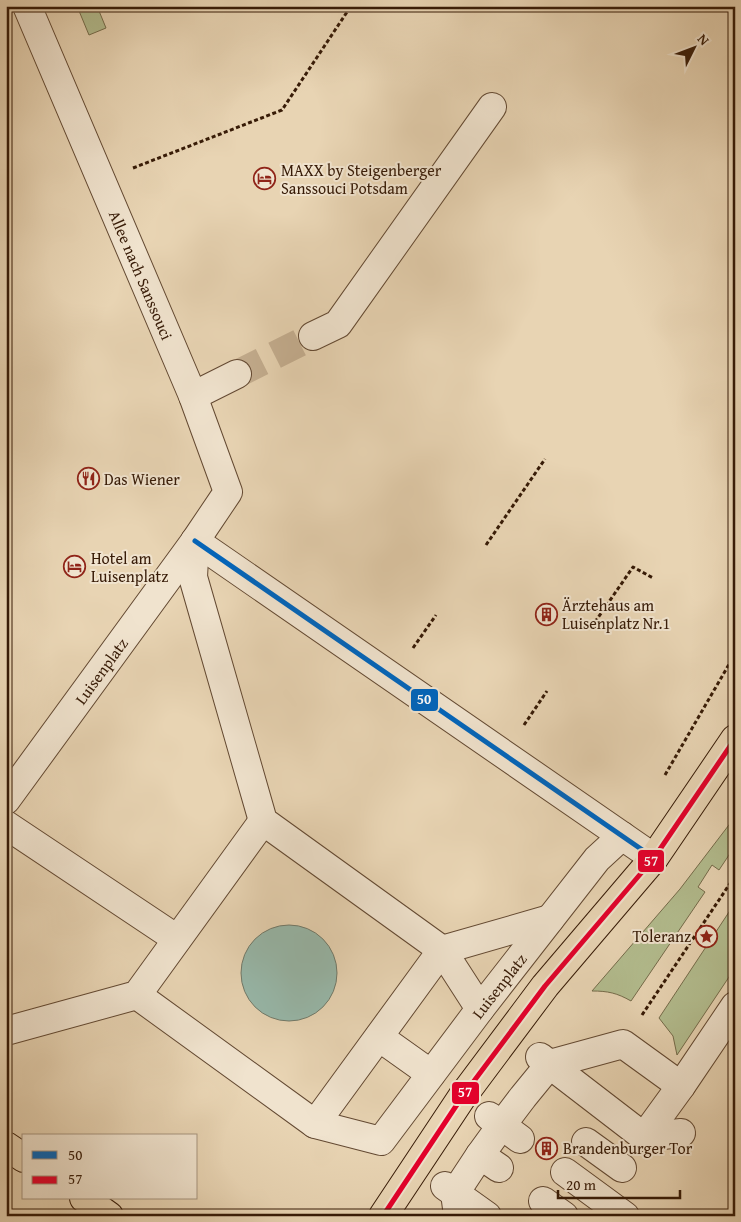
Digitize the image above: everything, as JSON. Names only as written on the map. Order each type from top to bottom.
[{"type":"main road","points":[[383,1216],[462,1097],[545,986],[654,858],[735,739]]},
{"type":"main road","points":[[6,1146],[22,1157]]},
{"type":"main road","points":[[87,1200],[109,1216]]},
{"type":"street","name":"Allee nach Sanssouci","points":[[27,6],[193,396],[228,492],[195,541]]},
{"type":"street","points":[[314,336],[338,324],[492,107]]},
{"type":"street","points":[[193,396],[237,374]]},
{"type":"street","points":[[195,541],[193,577],[263,821],[442,950],[480,1009]]},
{"type":"street","points":[[195,541],[654,858]]},
{"type":"street","name":"Luisenplatz","points":[[6,800],[195,541]]},
{"type":"street","points":[[6,1031],[137,995],[263,821]]},
{"type":"street","points":[[6,824],[177,939]]},
{"type":"street","name":"Luisenplatz","points":[[315,1124],[381,1141],[480,1009],[597,859],[622,836]]},
{"type":"street","points":[[137,995],[315,1124],[442,950],[550,919]]},
{"type":"street","points":[[644,1137],[735,1006]]},
{"type":"street","points":[[379,1037],[431,1074]]},
{"type":"street","points":[[544,1059],[623,1044],[686,1079]]},
{"type":"street","points":[[487,1216],[452,1198],[490,1162],[503,1127],[532,1103],[544,1059]]},
{"type":"street","points":[[544,1059],[644,1137],[681,1133]]},
{"type":"street","points":[[586,1142],[622,1168]]},
{"type":"street","points":[[565,1172],[625,1216]]},
{"type":"path","points":[[141,165],[282,110],[351,6]]},
{"type":"path","points":[[486,545],[546,459]]},
{"type":"path","points":[[595,622],[633,567],[653,578]]},
{"type":"path","points":[[663,776],[735,654]]},
{"type":"path","points":[[504,754],[548,691]]},
{"type":"path","points":[[637,1022],[735,876]]},
{"type":"green space","points":[[77,6],[97,6],[106,28],[89,35]]},
{"type":"green space","points":[[735,817],[735,846],[719,870],[712,865],[698,887],[705,892],[631,1001],[612,993],[592,991],[680,889]]},
{"type":"green space","points":[[731,909],[735,912],[735,968],[677,1055],[673,1036],[659,1018]]},
{"type":"shaded area","points":[[289,925],[307,928],[323,939],[334,955],[337,973],[334,991],[323,1007],[307,1018],[289,1021],[271,1018],[255,1007],[244,991],[241,973],[244,955],[255,939],[271,928]]},
{"type":"tunnel","points":[[237,374],[313,336]]},
{"type":"transit line","name":"50","points":[[195,541],[654,858]]},
{"type":"transit line","name":"57","points":[[383,1216],[462,1097],[545,986],[654,858],[735,739]]},
{"type":"place","name":"MAXX by Steigenberger Sanssouci Potsdam","points":[[265,179]]},
{"type":"place","name":"Das Wiener","points":[[88,479]]},
{"type":"place","name":"Hotel am Luisenplatz","points":[[75,567]]},
{"type":"place","name":"Ärztehaus am Luisenplatz Nr.1","points":[[546,614]]},
{"type":"place","name":"Toleranz","points":[[707,936]]},
{"type":"place","name":"Brandenburger Tor","points":[[547,1148]]}]
